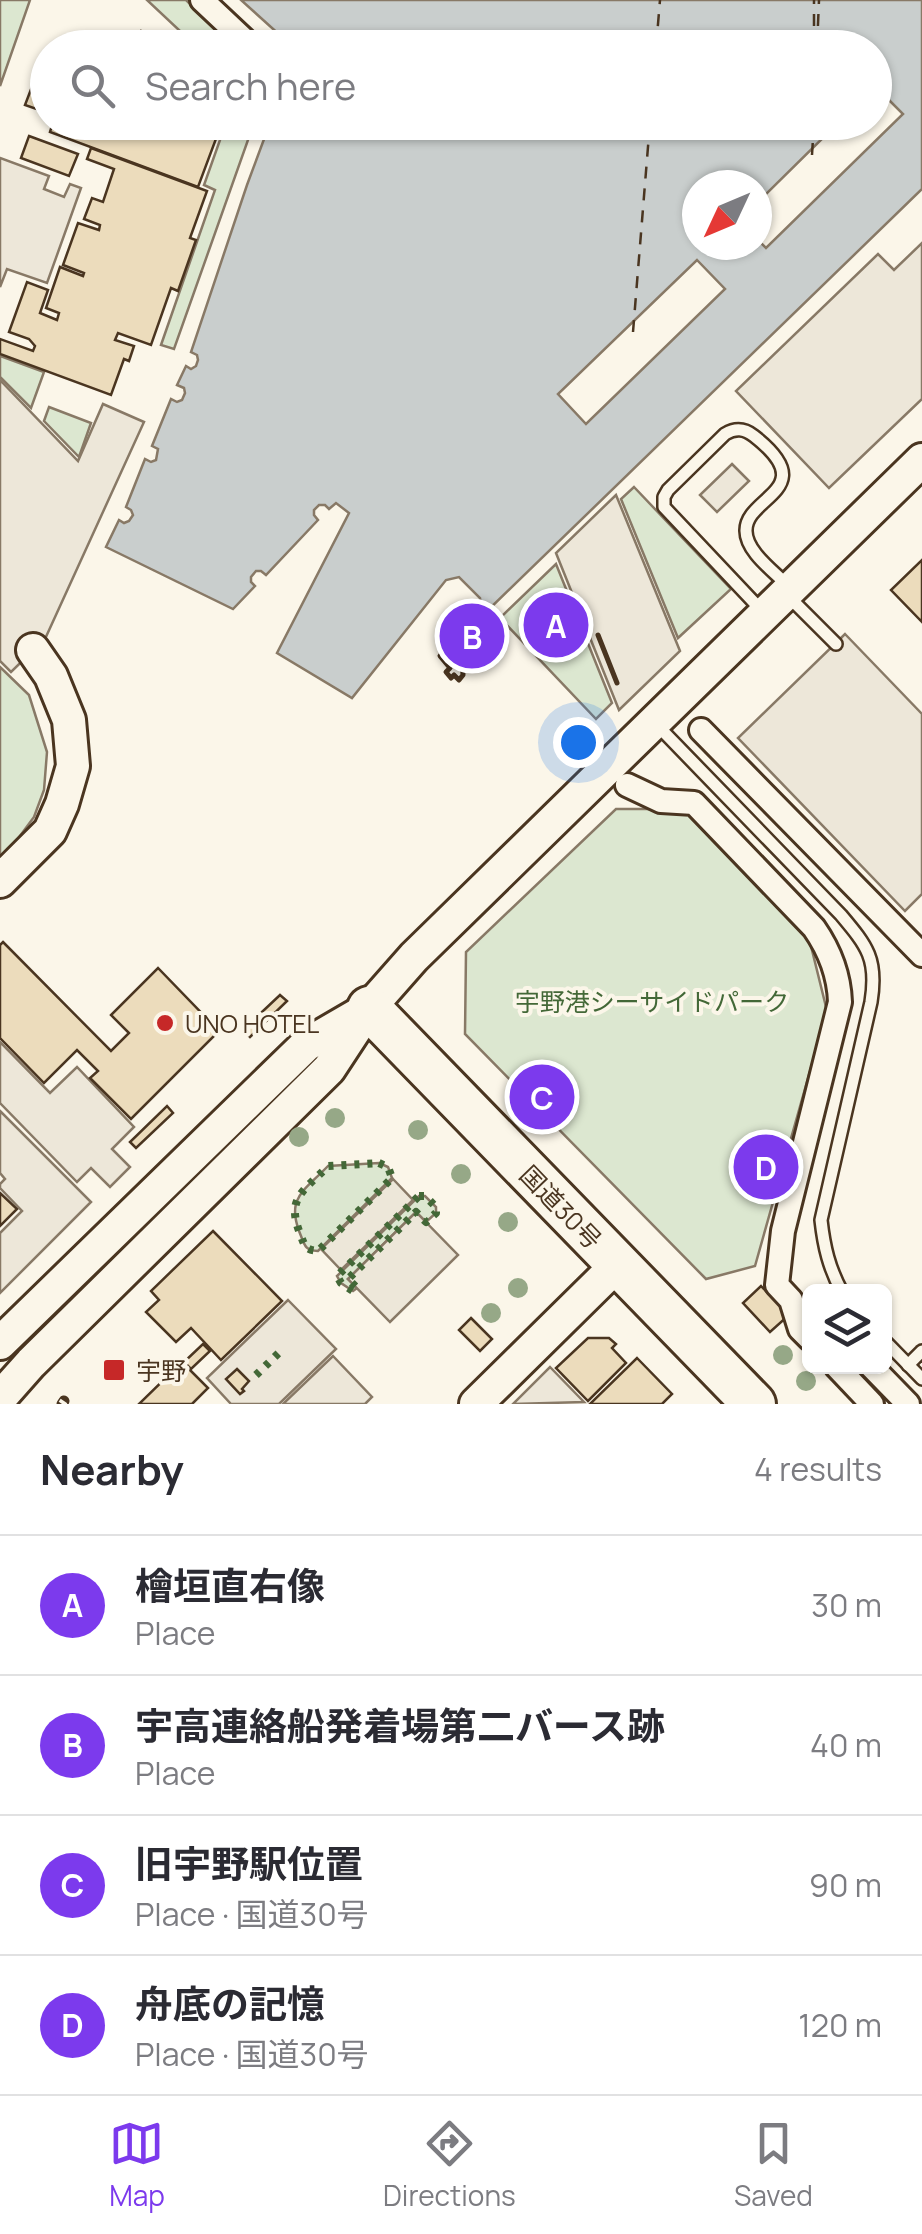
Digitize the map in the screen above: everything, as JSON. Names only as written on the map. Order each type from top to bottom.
[{"type":"highway","name":"国道30号","points":[[369,1008],[754,1404]]},
{"type":"street","points":[[202,0],[234,30]]},
{"type":"street","points":[[0,1398],[329,1068],[369,1008],[414,957],[922,460]]},
{"type":"street","points":[[0,881],[50,831],[73,766],[69,720],[51,676],[33,650]]},
{"type":"street","points":[[701,730],[922,955]]},
{"type":"street","points":[[627,785],[661,801],[694,802],[814,928],[826,944],[834,966],[840,1002],[784,1231],[777,1286],[800,1302],[802,1331]]},
{"type":"street","points":[[0,1343],[306,1045],[369,1008]]},
{"type":"street","points":[[476,1404],[617,1265]]},
{"type":"street","points":[[844,1374],[872,1404]]},
{"type":"street","points":[[879,1374],[908,1404]]},
{"type":"lane","points":[[779,598],[746,530],[748,519],[779,488],[783,476],[779,462],[754,435],[734,429],[668,490],[664,506],[836,644]]},
{"type":"lane","points":[[652,721],[841,914],[864,943],[872,962],[871,1002],[821,1220],[824,1248],[838,1284]]},
{"type":"lane","points":[[892,1348],[922,1379]]},
{"type":"lane","points":[[908,1365],[922,1351]]},
{"type":"green space","points":[[0,0],[30,0],[0,86]]},
{"type":"green space","points":[[147,0],[186,0],[217,30],[179,30]]},
{"type":"green space","points":[[220,140],[248,140],[174,349],[161,345],[215,190],[204,185]]},
{"type":"green space","points":[[0,356],[44,372],[31,408],[0,377]]},
{"type":"green space","points":[[49,407],[91,423],[79,457],[44,421]]},
{"type":"green space","points":[[634,487],[731,589],[678,638],[621,499]]},
{"type":"green space","points":[[556,564],[612,703],[596,719],[500,618]]},
{"type":"green space","points":[[0,667],[29,695],[47,752],[44,790],[34,817],[0,857]]},
{"type":"green space","name":"宇野港シーサイドパーク","points":[[616,809],[684,809],[809,938],[827,1011],[755,1266],[706,1279],[465,1034],[466,952]]},
{"type":"green space","points":[[379,1163],[388,1167],[392,1178],[318,1251],[306,1247],[295,1213],[304,1190],[328,1166]]},
{"type":"green space","points":[[419,1196],[425,1196],[436,1207],[436,1213],[426,1222],[416,1212],[348,1279],[357,1288],[353,1291],[341,1283],[337,1276]]},
{"type":"shaded area","points":[[241,0],[922,0],[922,189],[482,616],[480,598],[459,577],[446,580],[352,698],[277,653],[349,513],[336,503],[329,509],[319,505],[314,510],[318,520],[266,575],[256,571],[251,577],[255,586],[233,609],[106,547],[119,520],[124,523],[133,515],[126,507],[145,459],[156,460],[158,449],[152,446],[171,399],[182,400],[184,388],[177,385],[186,366],[196,366],[197,355],[191,352],[264,140],[892,140],[892,30],[274,30]]},
{"type":"shaded area","points":[[0,158],[49,176],[44,189],[64,197],[70,184],[81,188],[47,283],[7,269],[0,287]]},
{"type":"shaded area","points":[[922,243],[922,399],[829,488],[736,391],[878,254],[894,270]]},
{"type":"shaded area","points":[[0,380],[78,461],[103,404],[144,422],[45,639],[11,672],[0,661]]},
{"type":"shaded area","points":[[732,464],[749,481],[717,512],[700,495]]},
{"type":"shaded area","points":[[616,495],[680,651],[619,710],[556,553]]},
{"type":"shaded area","points":[[845,634],[922,714],[922,894],[905,911],[738,738]]},
{"type":"shaded area","points":[[0,1042],[50,1093],[77,1067],[134,1127],[112,1149],[130,1167],[110,1187],[91,1168],[77,1182],[0,1103]]},
{"type":"shaded area","points":[[0,1111],[91,1202],[0,1293],[0,1233],[22,1211],[0,1188],[5,1179],[0,1173]]},
{"type":"shaded area","points":[[393,1179],[413,1200],[341,1270],[321,1249]]},
{"type":"shaded area","points":[[416,1212],[458,1255],[390,1322],[348,1279]]},
{"type":"shaded area","points":[[288,1300],[336,1349],[279,1404],[231,1404],[207,1378]]},
{"type":"shaded area","points":[[333,1356],[372,1397],[365,1404],[283,1404]]},
{"type":"shaded area","points":[[550,1367],[584,1402],[513,1404]]},
{"type":"pier","points":[[892,103],[903,114],[892,125]]},
{"type":"pier","points":[[821,140],[876,140],[772,242],[772,188]]},
{"type":"pier","points":[[697,260],[725,289],[586,424],[558,394]]},
{"type":"building","points":[[29,136],[30,140],[78,154],[69,176],[21,158]]},
{"type":"building","points":[[72,140],[216,140],[198,187]]},
{"type":"building","points":[[91,148],[207,191],[190,238],[196,240],[178,291],[171,288],[151,345],[118,333],[115,340],[134,346],[129,361],[124,359],[111,395],[0,354],[0,339],[33,351],[35,346],[29,339],[9,332],[27,282],[48,290],[40,313],[57,320],[59,313],[46,308],[60,267],[83,276],[84,273],[63,265],[78,223],[99,230],[100,225],[84,219],[92,198],[103,202],[114,169],[87,159]]},
{"type":"building","points":[[922,560],[922,622],[891,590]]},
{"type":"building","name":"UNO HOTEL","points":[[3,942],[111,1051],[129,1033],[111,1015],[158,968],[219,1031],[131,1119],[90,1078],[98,1071],[77,1050],[44,1083],[0,1038]]},
{"type":"building","points":[[280,995],[287,1001],[250,1037],[243,1030]]},
{"type":"building","points":[[167,1106],[173,1113],[136,1148],[130,1142]]},
{"type":"building","points":[[0,1193],[17,1209],[0,1226]]},
{"type":"building","name":"宇野","points":[[213,1231],[282,1301],[221,1360],[191,1328],[176,1342],[146,1312],[159,1300],[151,1291]]},
{"type":"building","points":[[761,1286],[789,1315],[770,1332],[743,1303]]},
{"type":"building","points":[[471,1318],[492,1339],[480,1351],[459,1330]]},
{"type":"building","points":[[588,1338],[609,1338],[616,1344],[612,1348],[626,1363],[588,1401],[556,1368]]},
{"type":"building","points":[[203,1344],[210,1351],[191,1369],[184,1362]]},
{"type":"building","points":[[637,1358],[672,1394],[662,1404],[590,1404]]},
{"type":"building","points":[[182,1362],[208,1388],[192,1404],[139,1404]]},
{"type":"building","points":[[237,1369],[249,1381],[240,1394],[226,1379]]},
{"type":"ferry route","points":[[658,30],[660,0]]},
{"type":"ferry route","points":[[814,0],[814,30]]},
{"type":"ferry route","points":[[818,30],[819,0]]},
{"type":"ferry route","points":[[633,332],[649,140]]},
{"type":"ferry route","points":[[812,155],[813,140]]},
{"type":"hedge","points":[[379,1163],[388,1167],[392,1178],[318,1251],[306,1247],[295,1213],[304,1190],[328,1166],[379,1163]]},
{"type":"hedge","points":[[419,1196],[425,1196],[436,1207],[436,1213],[426,1222],[416,1212],[348,1279],[357,1288],[353,1291],[341,1283],[337,1276],[419,1196]]},
{"type":"hedge","points":[[256,1375],[284,1348]]},
{"type":"wall","points":[[598,635],[617,683]]},
{"type":"wall","points":[[467,638],[474,644],[462,659],[463,675],[459,680],[454,675],[451,678],[446,672],[450,668],[440,656],[455,639],[461,644],[467,638]]},
{"type":"place","name":"檜垣直右像","points":[[556,625]]},
{"type":"place","name":"宇高連絡船発着場第二バース跡","points":[[472,636]]},
{"type":"place","name":"UNO HOTEL","points":[[165,1023]]},
{"type":"place","name":"旧宇野駅位置","points":[[542,1097]]},
{"type":"place","name":"舟底の記憶","points":[[766,1167]]},
{"type":"place","name":"宇野","points":[[114,1370]]}]
